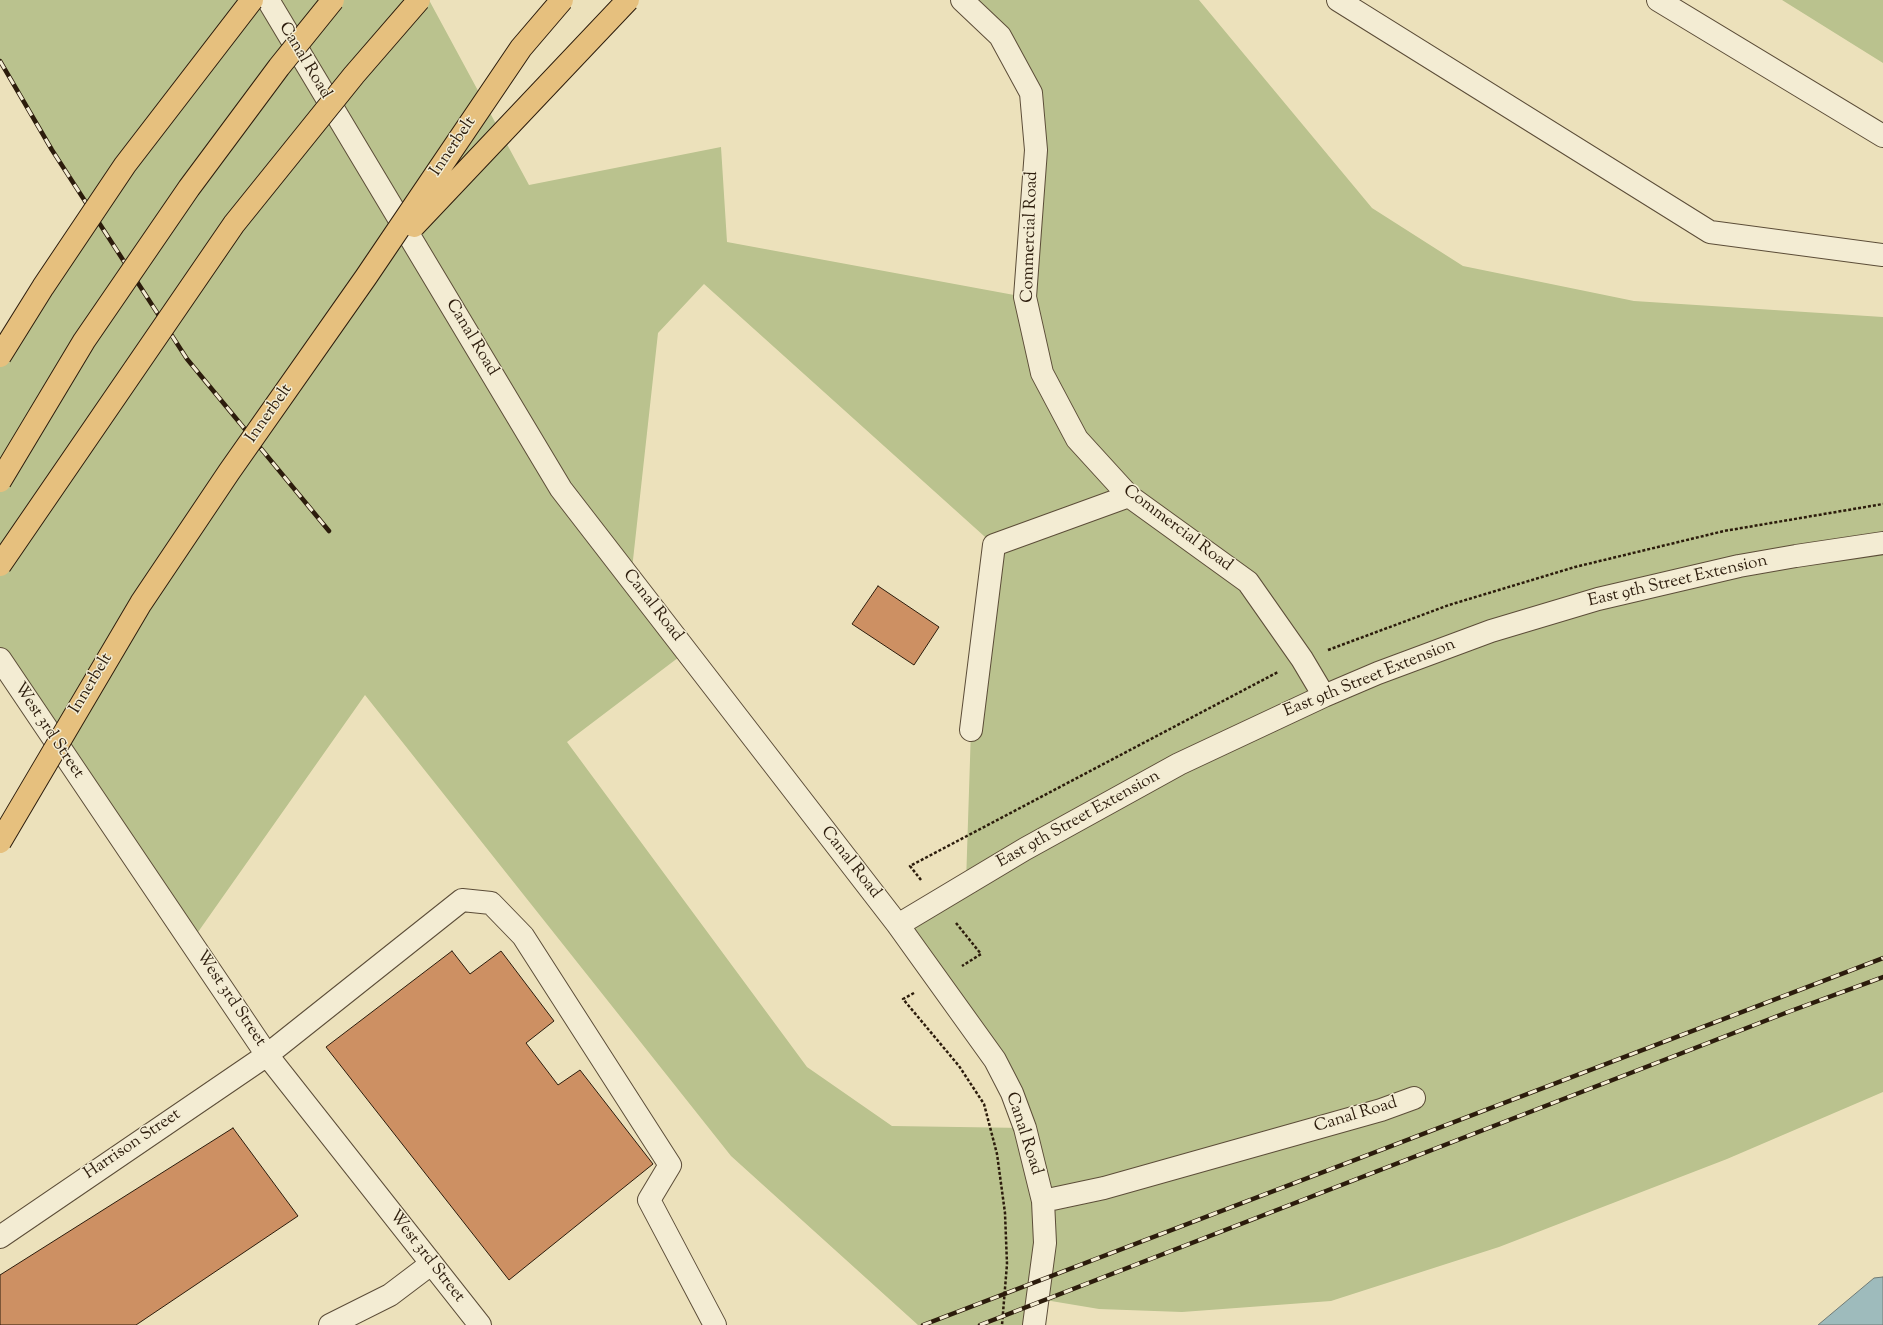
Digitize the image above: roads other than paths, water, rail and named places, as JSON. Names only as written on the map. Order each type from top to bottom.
[{"type":"highway","points":[[0,356],[43,288],[125,165],[252,0]]},
{"type":"highway","points":[[0,481],[84,341],[180,200],[279,67],[333,0]]},
{"type":"highway","points":[[0,565],[234,224],[354,75],[419,0]]},
{"type":"highway","name":"Innerbelt","points":[[0,842],[141,603],[229,472],[366,276],[522,48],[562,0]]},
{"type":"highway","points":[[366,276],[628,0]]},
{"type":"street","name":"Canal Road","points":[[268,0],[562,489],[898,925],[995,1060],[1012,1093],[1025,1128],[1043,1201],[1045,1242],[1034,1325]]},
{"type":"street","name":"Commercial Road","points":[[962,0],[1000,36],[1031,93],[1036,150],[1025,297],[1042,372],[1077,439],[1129,496],[1248,582],[1302,659],[1324,696]]},
{"type":"street","points":[[1338,0],[1710,232],[1883,255]]},
{"type":"street","points":[[1658,0],[1883,136]]},
{"type":"street","points":[[971,730],[994,545],[1129,496]]},
{"type":"street","name":"East 9th Street Extension","points":[[898,925],[1025,849],[1179,764],[1324,696],[1378,673],[1471,638],[1598,598],[1740,566],[1883,543]]},
{"type":"street","name":"West 3rd Street","points":[[0,659],[267,1055],[480,1325]]},
{"type":"street","name":"Harrison Street","points":[[0,1237],[267,1055],[462,900],[491,903],[523,936],[670,1165],[649,1200],[715,1325]]},
{"type":"street","name":"Canal Road","points":[[1043,1201],[1111,1186],[1381,1110],[1414,1098]]},
{"type":"street","points":[[330,1325],[390,1295],[431,1264]]},
{"type":"water","points":[[1883,1277],[1883,1325],[1818,1325],[1874,1278]]},
{"type":"railway","points":[[0,61],[52,150],[187,359],[329,531]]},
{"type":"railway","points":[[923,1325],[1883,958]]},
{"type":"railway","points":[[980,1325],[1788,1012],[1883,977]]}]
